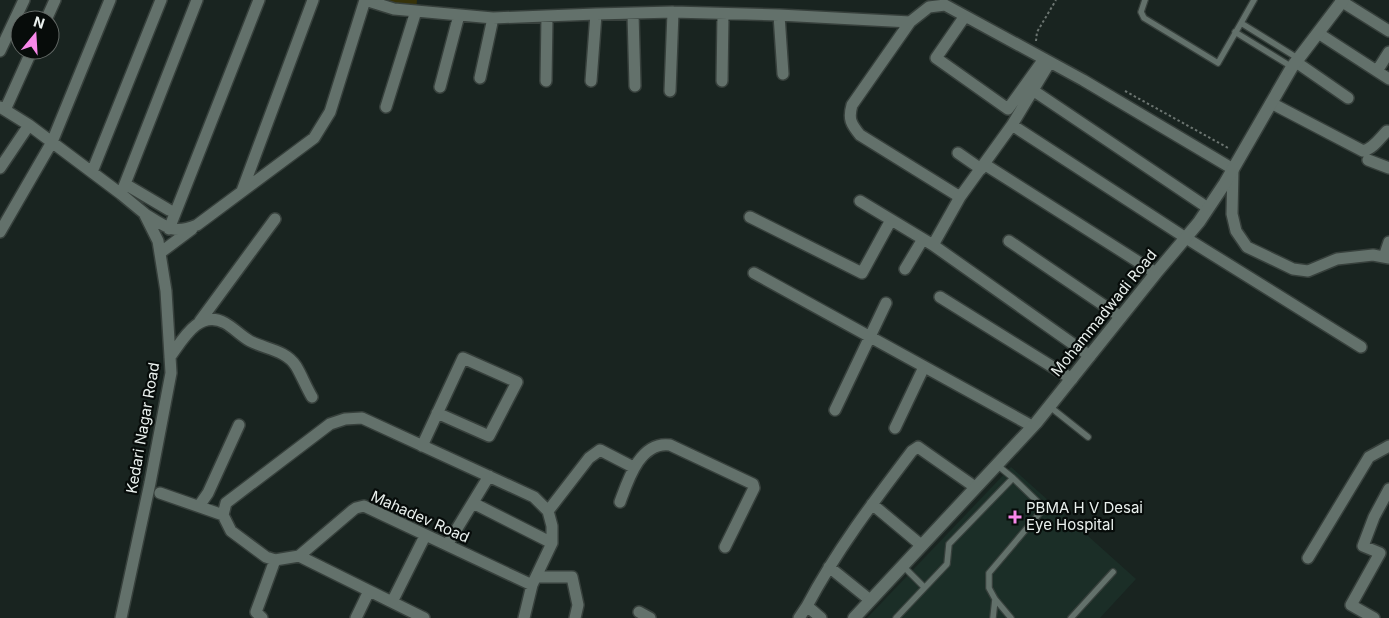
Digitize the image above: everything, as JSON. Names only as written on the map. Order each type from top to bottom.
[{"type":"main road","name":"Mohammadwadi Road","points":[[854,618],[1032,426],[1186,238],[1233,169],[1296,63],[1342,1]]},
{"type":"street","points":[[0,52],[24,0]]},
{"type":"street","points":[[0,232],[52,142],[110,0]]},
{"type":"street","points":[[92,172],[161,0]]},
{"type":"street","points":[[169,210],[123,189],[196,0]]},
{"type":"street","points":[[169,229],[259,0]]},
{"type":"street","points":[[242,191],[313,0]]},
{"type":"street","points":[[160,253],[314,138],[330,112],[365,0],[394,9],[494,18],[673,12],[910,22]]},
{"type":"street","points":[[1342,1],[1389,32]]},
{"type":"street","points":[[960,196],[860,135],[852,126],[849,116],[852,105],[910,22],[929,3],[945,5],[1047,60],[1233,169],[1232,214],[1236,231],[1247,247],[1292,268],[1308,271],[1338,259],[1373,255],[1387,258],[1389,242]]},
{"type":"street","points":[[386,107],[416,11]]},
{"type":"street","points":[[670,92],[673,12]]},
{"type":"street","points":[[591,81],[596,14]]},
{"type":"street","points":[[634,14],[635,86]]},
{"type":"street","points":[[722,81],[724,14]]},
{"type":"street","points":[[440,87],[459,15]]},
{"type":"street","points":[[778,15],[783,74]]},
{"type":"street","points":[[965,16],[936,58],[1008,109],[1047,60]]},
{"type":"street","points":[[546,81],[547,17]]},
{"type":"street","points":[[480,78],[494,18]]},
{"type":"street","points":[[1318,32],[1389,79]]},
{"type":"street","points":[[1377,71],[1389,52]]},
{"type":"street","points":[[2,108],[27,60]]},
{"type":"street","points":[[934,245],[960,196],[1034,91],[1047,60]]},
{"type":"street","points":[[1296,63],[1348,98]]},
{"type":"street","points":[[1034,91],[1208,208]]},
{"type":"street","points":[[1271,103],[1363,150],[1368,150],[1388,130]]},
{"type":"street","name":"Kedari Nagar Road","points":[[2,108],[29,125],[92,172],[123,189],[144,213],[158,241],[166,291],[171,373],[121,618]]},
{"type":"street","points":[[1012,124],[1186,238],[1361,347]]},
{"type":"street","points":[[0,168],[29,125]]},
{"type":"street","points":[[958,153],[1156,273]]},
{"type":"street","points":[[1368,160],[1389,168]]},
{"type":"street","points":[[860,201],[934,245],[1090,356]]},
{"type":"street","points":[[144,213],[169,229],[184,230],[197,225]]},
{"type":"street","points":[[750,217],[862,272],[891,220]]},
{"type":"street","points":[[170,357],[188,332],[200,321],[275,219]]},
{"type":"street","points":[[905,269],[923,239]]},
{"type":"street","points":[[1009,241],[1121,317]]},
{"type":"street","points":[[754,273],[1032,426]]},
{"type":"street","points":[[940,297],[1072,379]]},
{"type":"street","points":[[836,410],[886,303]]},
{"type":"street","points":[[200,321],[213,318],[225,323],[249,341],[271,348],[288,357],[296,366],[312,397]]},
{"type":"street","points":[[422,446],[463,358],[517,382],[490,436],[438,413]]},
{"type":"street","points":[[895,428],[924,367]]},
{"type":"street","points":[[424,618],[299,556],[275,560],[266,557],[231,531],[223,515],[226,503],[330,424],[345,419],[362,418],[534,496],[548,512],[552,526],[552,543],[534,581],[524,618]]},
{"type":"street","points":[[199,506],[208,493],[239,425]]},
{"type":"street","points":[[620,502],[631,466],[658,445],[670,445],[753,484],[754,488],[725,547]]},
{"type":"street","points":[[1308,558],[1369,457],[1389,446]]},
{"type":"street","points":[[799,618],[829,568],[872,504],[912,451],[918,448],[975,487]]},
{"type":"street","points":[[548,512],[589,458],[600,450],[631,466]]},
{"type":"street","points":[[447,545],[489,476]]},
{"type":"street","points":[[1374,618],[1351,605],[1385,556],[1363,546],[1374,517],[1389,489]]},
{"type":"street","points":[[160,492],[223,515]]},
{"type":"street","points":[[473,502],[552,543]]},
{"type":"street","points":[[872,504],[921,545]]},
{"type":"street","name":"Mahadev Road","points":[[299,556],[339,521],[364,506],[425,536],[534,581],[572,577],[578,605],[575,618]]},
{"type":"street","points":[[392,602],[425,536]]},
{"type":"street","points":[[262,618],[256,612],[275,560]]},
{"type":"street","points":[[829,568],[870,600]]},
{"type":"street","points":[[356,618],[369,591]]},
{"type":"street","points":[[807,606],[821,618]]},
{"type":"street","points":[[639,612],[650,618]]},
{"type":"lane","points":[[1145,0],[1141,12],[1144,18],[1218,63],[1254,0]]},
{"type":"lane","points":[[1241,23],[1296,63]]},
{"type":"lane","points":[[1235,32],[1296,63]]},
{"type":"lane","points":[[1049,406],[1088,437]]},
{"type":"lane","points":[[996,464],[1044,508],[989,573],[989,588],[995,599],[1011,618]]},
{"type":"lane","points":[[896,618],[947,564],[949,544],[1013,478]]},
{"type":"lane","points":[[903,566],[924,587]]},
{"type":"lane","points":[[1071,618],[1113,572]]},
{"type":"lane","points":[[993,618],[995,599]]},
{"type":"path","points":[[1036,42],[1037,32],[1056,0]]},
{"type":"path","points":[[1122,89],[1241,155]]},
{"type":"shaded area","points":[[388,0],[417,0],[416,11]]},
{"type":"shaded area","name":"PBMA H V Desai Eye Hospital","points":[[1011,467],[1136,579],[1100,618],[867,618]]},
{"type":"place","name":"PBMA H V Desai Eye Hospital","points":[[1015,517]]}]
